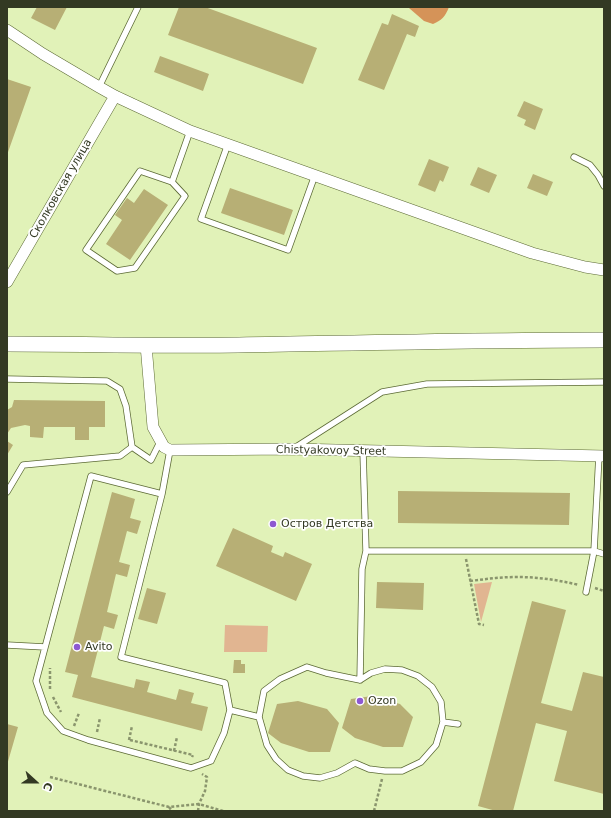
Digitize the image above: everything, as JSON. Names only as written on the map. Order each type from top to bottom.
[{"type":"street","points":[[7,32],[115,96],[190,131],[532,253],[586,267],[604,270]]},
{"type":"street","name":"Сколковская улица","points":[[7,282],[115,96]]},
{"type":"street","points":[[7,344],[146,345],[604,340]]},
{"type":"street","points":[[146,345],[153,427],[160,442],[164,447],[170,450]]},
{"type":"street","name":"Chistyakovoy Street","points":[[170,450],[292,449],[602,455]]},
{"type":"lane","points":[[99,87],[138,7]]},
{"type":"lane","points":[[172,182],[190,131]]},
{"type":"lane","points":[[228,144],[201,219],[288,250],[315,176]]},
{"type":"lane","points":[[574,157],[590,165],[604,186]]},
{"type":"lane","points":[[140,171],[172,182],[185,196],[135,268],[117,271],[86,250],[140,171]]},
{"type":"lane","points":[[7,380],[107,380],[120,389],[126,406],[132,447],[151,460],[160,442]]},
{"type":"lane","points":[[292,449],[382,392],[427,384],[604,382]]},
{"type":"lane","points":[[7,492],[23,465],[120,456],[132,447]]},
{"type":"lane","points":[[162,494],[91,476],[36,681],[48,713],[63,731],[88,740],[191,768],[211,761],[224,733],[230,710],[225,684],[121,657],[162,494],[170,450]]},
{"type":"lane","points":[[360,680],[362,569],[366,551],[363,451]]},
{"type":"lane","points":[[586,589],[594,551],[602,455]]},
{"type":"lane","points":[[366,551],[594,551],[604,554]]},
{"type":"lane","points":[[7,645],[44,647]]},
{"type":"lane","points":[[307,668],[360,680],[371,673],[385,669],[402,670],[418,676],[432,687],[441,702],[443,722],[436,745],[422,762],[402,771],[369,769],[355,763],[337,773],[320,778],[303,776],[288,770],[276,760],[267,745],[259,717],[264,691],[280,679],[307,668]]},
{"type":"lane","points":[[230,710],[259,717]]},
{"type":"lane","points":[[443,722],[458,724]]},
{"type":"path","points":[[464,551],[479,624],[484,625]]},
{"type":"path","points":[[470,581],[516,577],[537,578],[563,581],[586,589],[604,591]]},
{"type":"path","points":[[50,663],[50,691],[61,712]]},
{"type":"path","points":[[69,723],[74,726],[79,713]]},
{"type":"path","points":[[100,718],[97,732],[104,733]]},
{"type":"path","points":[[129,740],[132,726]]},
{"type":"path","points":[[174,751],[177,737]]},
{"type":"path","points":[[123,738],[193,755],[191,768],[207,777],[205,791],[199,804],[198,811]]},
{"type":"path","points":[[374,811],[385,771]]},
{"type":"path","points":[[50,777],[169,807],[199,804],[222,811]]},
{"type":"path","points":[[169,807],[172,811]]},
{"type":"shaded area","points":[[408,7],[449,7],[443,18],[433,24],[424,21]]},
{"type":"shaded area","points":[[492,582],[481,622],[474,584]]},
{"type":"shaded area","points":[[225,625],[268,626],[267,652],[224,652]]},
{"type":"building","points":[[37,7],[67,7],[55,30],[31,18]]},
{"type":"building","points":[[179,7],[205,7],[317,48],[303,84],[168,35]]},
{"type":"building","points":[[392,14],[419,26],[415,37],[407,34],[384,90],[358,80],[382,23],[388,25]]},
{"type":"building","points":[[160,56],[209,74],[203,91],[154,72]]},
{"type":"building","points":[[7,79],[31,87],[7,155]]},
{"type":"building","points":[[524,101],[543,109],[535,130],[524,125],[526,120],[517,116]]},
{"type":"building","points":[[429,159],[449,167],[443,182],[440,180],[435,192],[418,185]]},
{"type":"building","points":[[478,167],[497,175],[489,193],[470,185]]},
{"type":"building","points":[[533,174],[553,182],[547,196],[527,188]]},
{"type":"building","points":[[230,188],[293,210],[284,235],[221,213]]},
{"type":"building","points":[[144,189],[168,205],[130,260],[106,244],[122,220],[115,215],[127,198],[134,203]]},
{"type":"building","points":[[14,400],[105,401],[105,427],[89,427],[89,440],[75,440],[75,427],[44,427],[43,438],[30,437],[30,426],[25,425],[11,428],[7,434],[7,410],[12,407]]},
{"type":"building","points":[[7,441],[13,445],[7,455]]},
{"type":"building","points":[[398,491],[570,493],[569,525],[398,523]]},
{"type":"building","points":[[112,492],[135,499],[130,518],[141,521],[137,534],[127,531],[119,562],[130,565],[127,577],[116,574],[107,612],[118,615],[114,629],[104,626],[91,677],[134,688],[136,679],[150,682],[147,692],[176,700],[179,689],[194,693],[191,703],[208,707],[202,731],[72,697],[78,675],[65,672]]},
{"type":"building","points":[[233,528],[273,546],[271,552],[283,557],[285,552],[312,564],[296,601],[216,566]]},
{"type":"building","points":[[377,582],[424,583],[423,610],[376,608]]},
{"type":"building","points":[[147,588],[166,593],[157,624],[138,619]]},
{"type":"building","points":[[532,601],[566,610],[541,703],[572,711],[583,672],[604,677],[604,794],[554,781],[567,731],[536,723],[513,811],[496,811],[478,806]]},
{"type":"building","points":[[234,660],[241,660],[241,664],[245,664],[245,673],[233,673]]},
{"type":"building","points":[[372,696],[400,704],[413,717],[403,747],[383,747],[355,738],[342,728],[351,699]]},
{"type":"building","points":[[298,701],[327,709],[339,723],[330,752],[309,752],[281,743],[268,733],[277,704]]},
{"type":"building","points":[[7,724],[18,727],[7,765]]},
{"type":"place","name":"Остров Детства","points":[[273,524]]},
{"type":"place","name":"Avito","points":[[77,647]]},
{"type":"place","name":"Ozon","points":[[360,701]]}]
